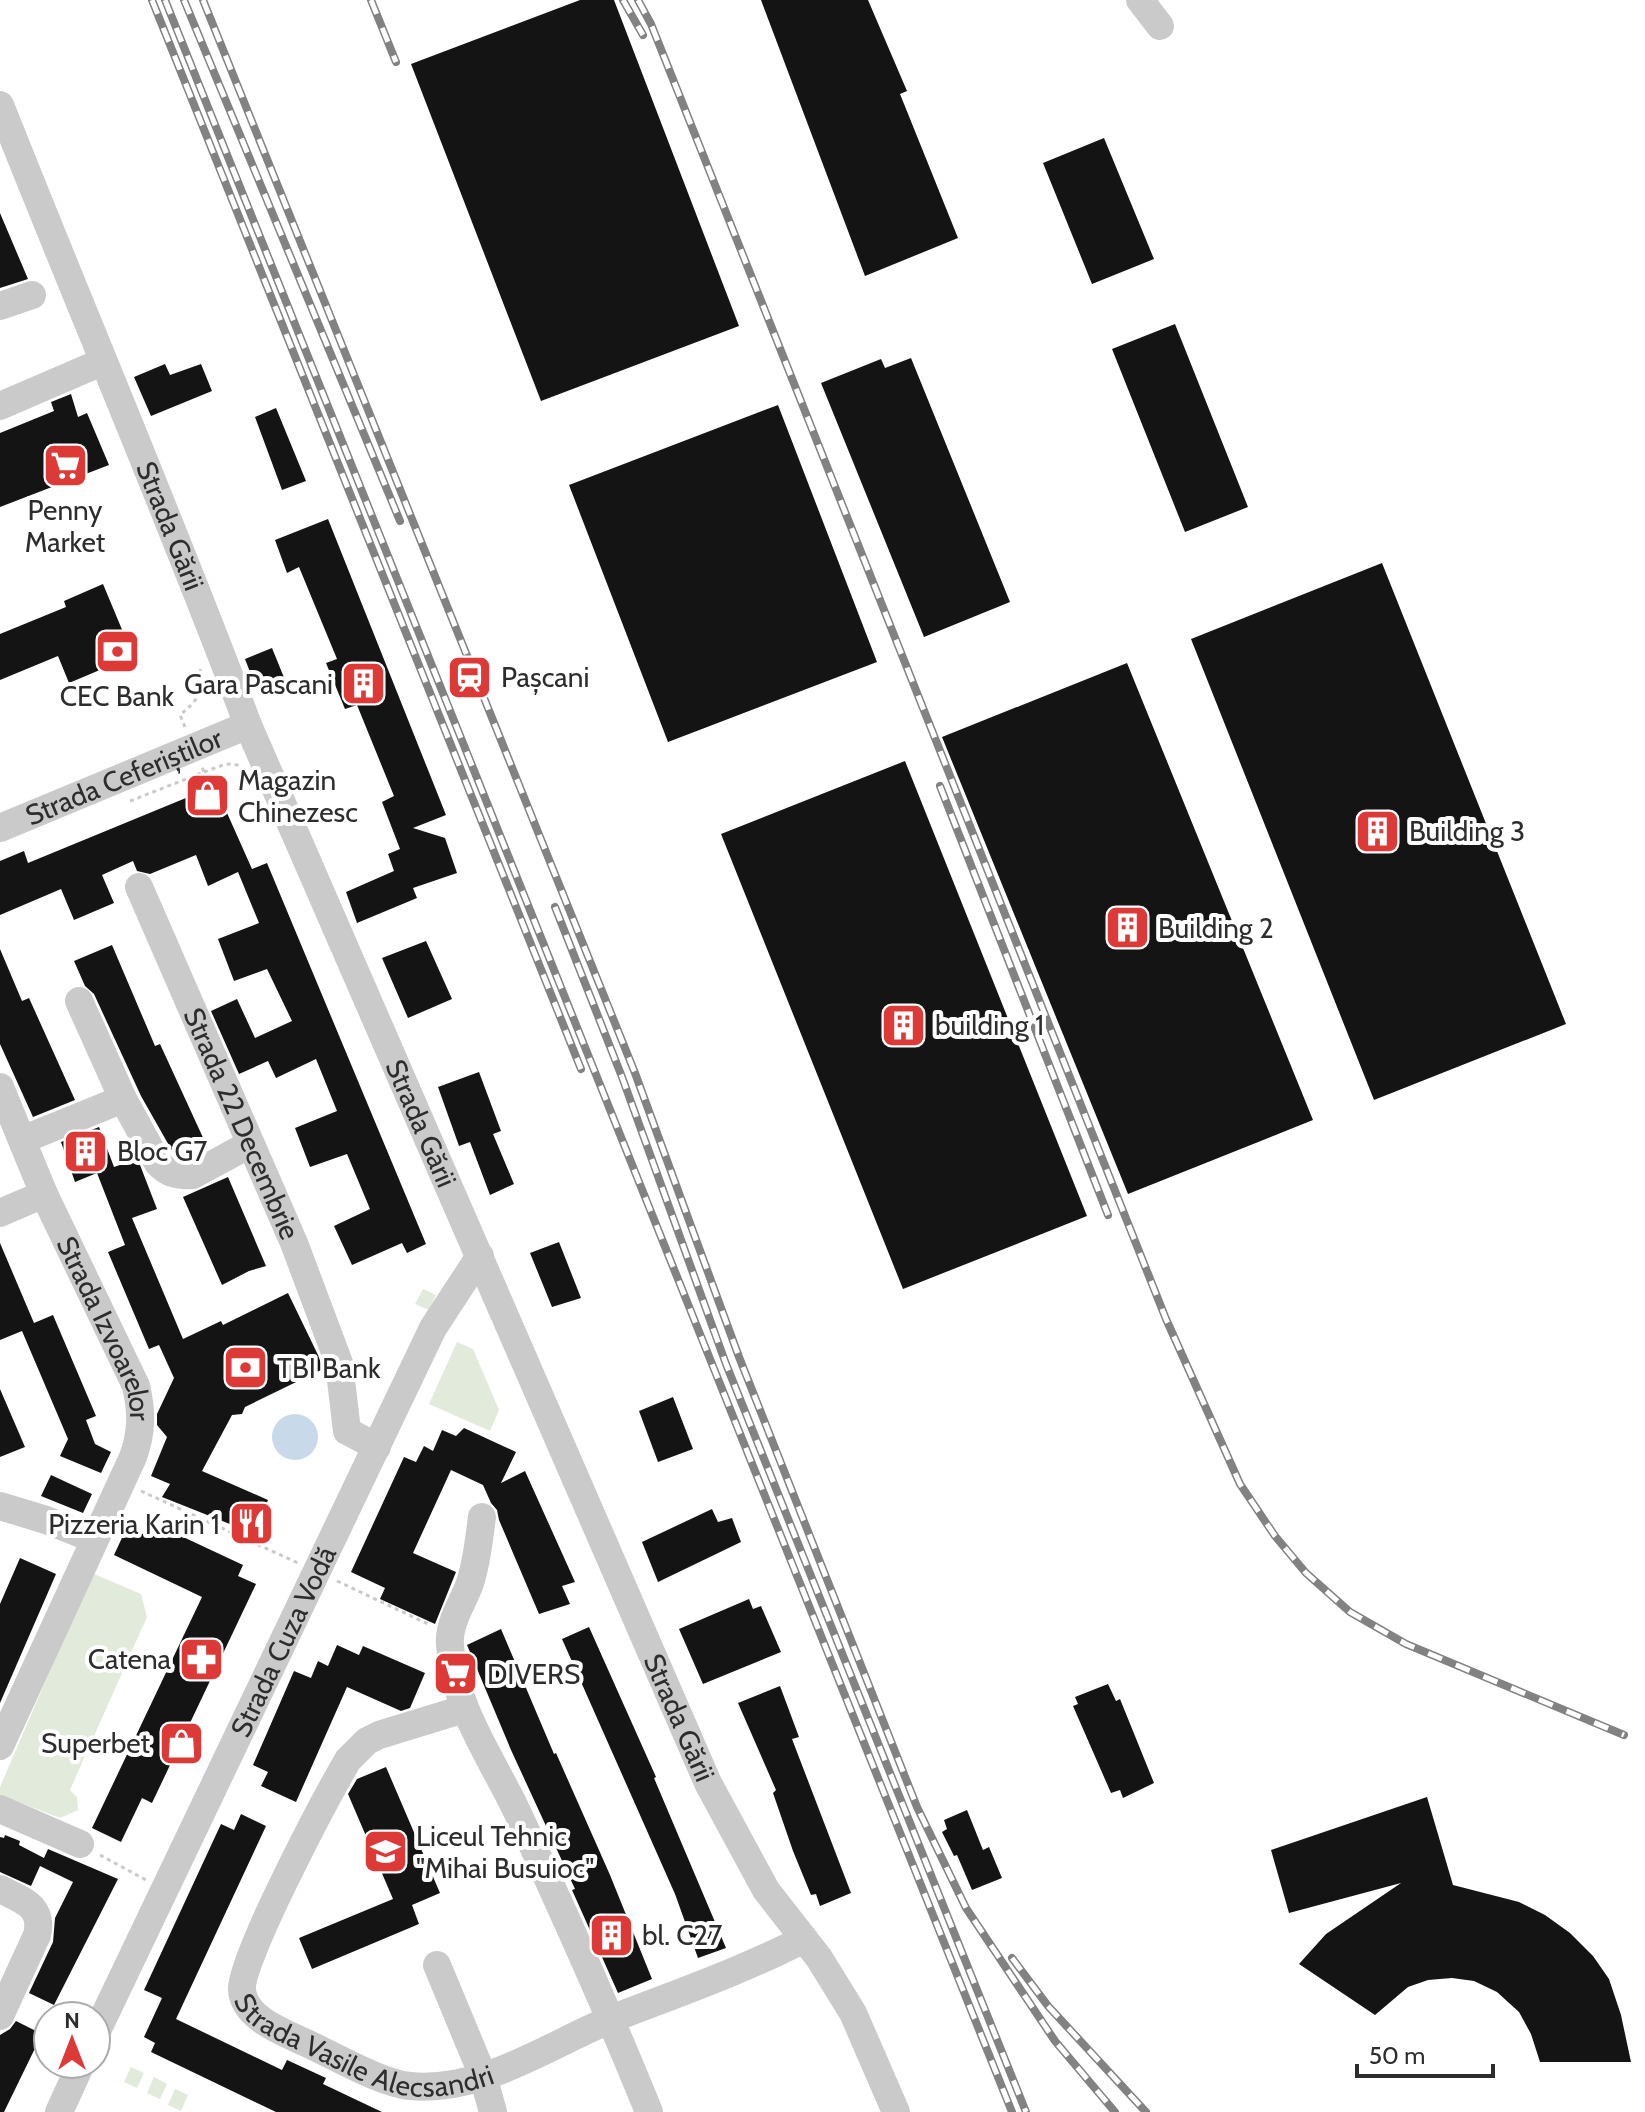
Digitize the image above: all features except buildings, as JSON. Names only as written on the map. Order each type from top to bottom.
[{"type":"street","points":[[1140,0],[1160,26]]},
{"type":"street","name":"Strada Gării","points":[[0,105],[261,757],[708,1783],[766,1890],[819,1958],[853,2013],[896,2112]]},
{"type":"street","points":[[0,306],[32,295]]},
{"type":"street","points":[[0,406],[102,362]]},
{"type":"street","name":"Strada Ceferiștilor","points":[[0,828],[248,725]]},
{"type":"street","name":"Strada 22 Decembrie","points":[[139,887],[294,1243],[339,1363],[347,1431],[377,1447]]},
{"type":"street","points":[[79,1001],[123,1099],[165,1171],[193,1175],[250,1144]]},
{"type":"street","name":"Strada Izvoarelor","points":[[0,1087],[44,1194],[136,1386],[141,1431],[121,1482],[0,1746]]},
{"type":"street","points":[[22,1140],[123,1099]]},
{"type":"street","points":[[0,1213],[44,1194]]},
{"type":"street","name":"Strada Cuza Vodă","points":[[111,2000],[433,1328],[480,1256]]},
{"type":"street","points":[[0,1506],[94,1539]]},
{"type":"street","points":[[482,1517],[470,1582],[449,1641],[452,1668],[464,1709],[520,1818],[611,2019],[649,2112]]},
{"type":"street","name":"Strada Vasile Alecsandri","points":[[464,1709],[379,1735],[356,1749],[340,1773],[242,1980],[242,1988],[252,2011],[279,2030],[397,2084],[423,2086],[483,2076],[611,2019],[731,1974],[804,1939]]},
{"type":"street","points":[[0,1809],[80,1844]]},
{"type":"street","points":[[0,1889],[30,1903],[37,1911],[40,1924],[0,2016]]},
{"type":"street","points":[[437,1965],[483,2076],[493,2112]]},
{"type":"street","points":[[59,2112],[74,2080]]},
{"type":"path","points":[[183,722],[180,715],[198,700],[202,687],[200,668]]},
{"type":"path","points":[[204,772],[261,757]]},
{"type":"path","points":[[121,1482],[443,1631],[449,1641]]},
{"type":"path","points":[[80,1844],[163,1889]]},
{"type":"green space","points":[[423,1289],[436,1295],[429,1310],[415,1304]]},
{"type":"green space","points":[[457,1342],[473,1349],[499,1410],[490,1431],[429,1404]]},
{"type":"green space","points":[[92,1573],[141,1594],[147,1617],[70,1790],[77,1797],[78,1810],[60,1818],[0,1795],[0,1787]]},
{"type":"green space","points":[[131,2067],[144,2073],[137,2088],[124,2082]]},
{"type":"green space","points":[[154,2077],[167,2084],[160,2099],[147,2093]]},
{"type":"green space","points":[[175,2089],[188,2095],[181,2111],[168,2105]]},
{"type":"water","points":[[295,1414],[311,1421],[318,1437],[311,1453],[295,1460],[279,1453],[272,1437],[279,1421]]},
{"type":"railway","points":[[152,0],[581,1069]]},
{"type":"railway","points":[[165,0],[1012,2112]]},
{"type":"railway","points":[[184,0],[400,521]]},
{"type":"railway","points":[[203,0],[635,1073],[739,1357],[917,1807],[966,1908],[1055,2041],[1115,2112]]},
{"type":"railway","points":[[371,0],[396,62]]},
{"type":"railway","points":[[623,0],[643,35]]},
{"type":"railway","points":[[638,0],[651,24],[1166,1319],[1240,1484],[1275,1536],[1306,1573],[1350,1612],[1406,1644],[1624,1735]]},
{"type":"railway","points":[[940,786],[1108,1215]]},
{"type":"railway","points":[[555,907],[622,1077],[726,1364],[1026,2112]]},
{"type":"railway","points":[[1012,1958],[1048,2006],[1146,2112]]},
{"type":"place","name":"Penny Market","points":[[65,466]]},
{"type":"place","name":"CEC Bank","points":[[117,652]]},
{"type":"place","name":"Pașcani","points":[[470,677]]},
{"type":"place","name":"Gara Pascani","points":[[364,684]]},
{"type":"place","name":"Magazin Chinezesc","points":[[207,796]]},
{"type":"place","name":"Building 3","points":[[1378,831]]},
{"type":"place","name":"Building 2","points":[[1127,928]]},
{"type":"place","name":"building 1","points":[[904,1025]]},
{"type":"place","name":"Bloc G7","points":[[86,1151]]},
{"type":"place","name":"TBI Bank","points":[[246,1368]]},
{"type":"place","name":"Pizzeria Karin 1","points":[[251,1524]]},
{"type":"place","name":"Catena","points":[[202,1659]]},
{"type":"place","name":"DIVERS","points":[[456,1674]]},
{"type":"place","name":"Superbet","points":[[181,1743]]},
{"type":"place","name":"Liceul Tehnic \"Mihai Busuioc\"","points":[[385,1852]]},
{"type":"place","name":"bl. C27","points":[[611,1935]]}]
